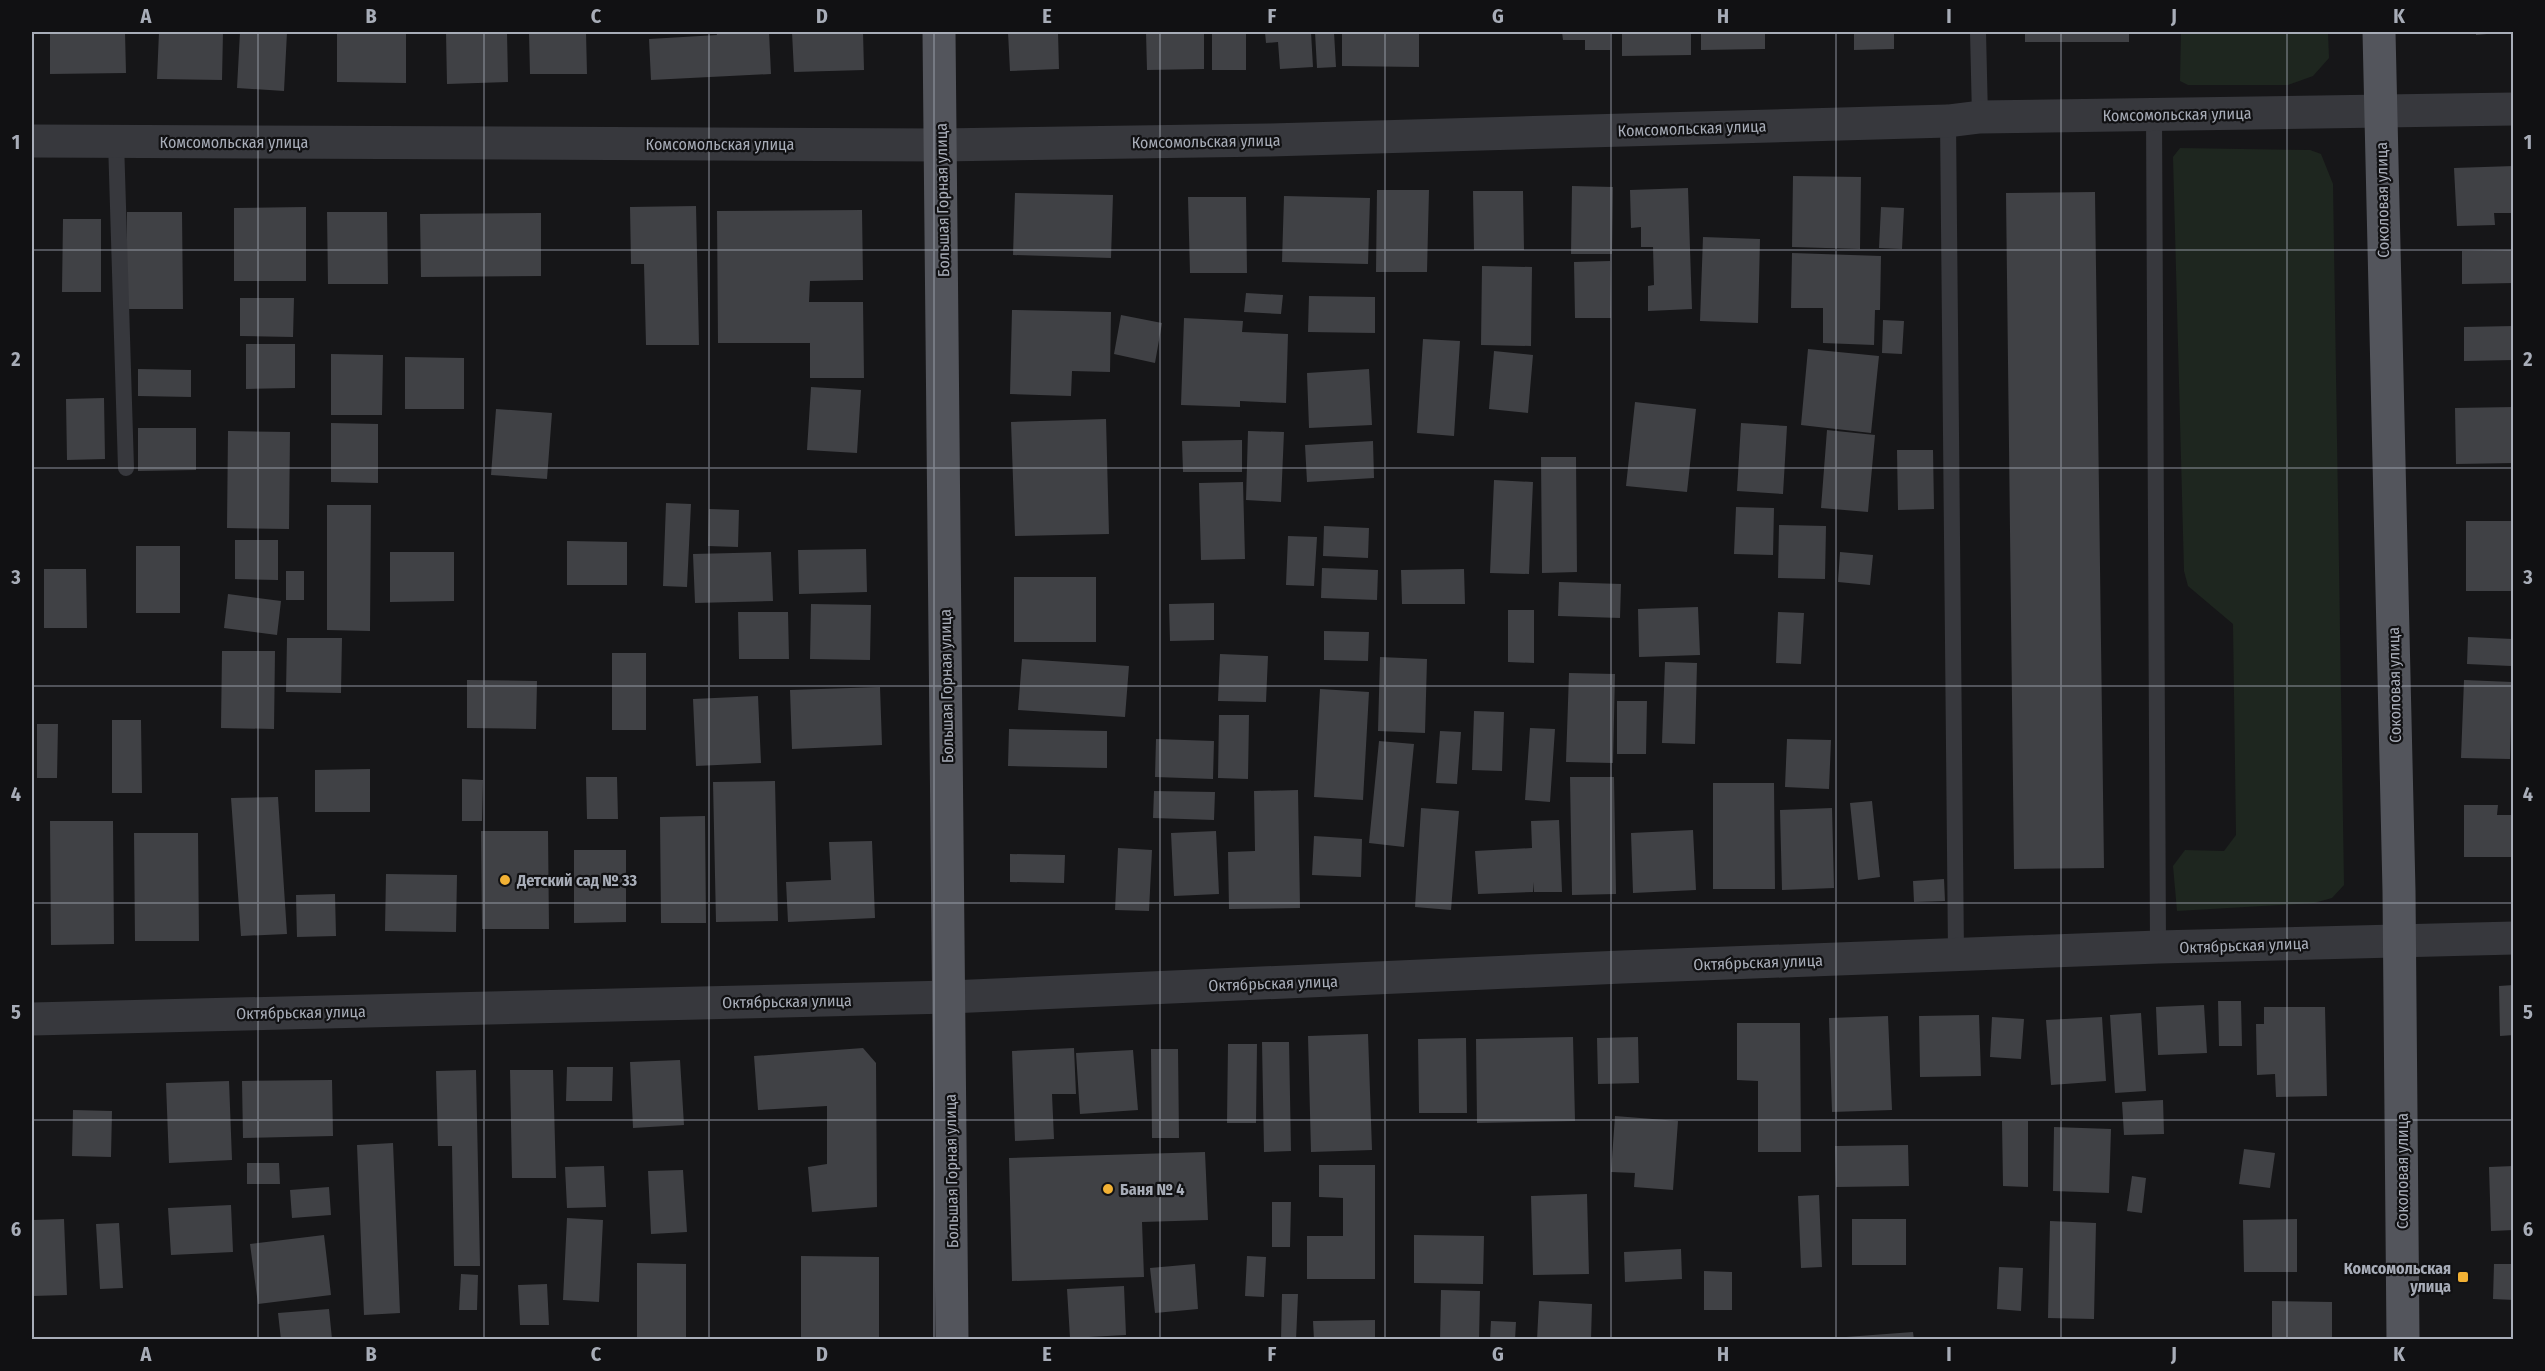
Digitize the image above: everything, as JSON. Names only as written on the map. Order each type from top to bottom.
[{"type":"main road","name":"Большая Горная улица","points":[[939,32],[952,1340]]},
{"type":"main road","name":"Соколовая улица","points":[[2379,32],[2399,942],[2403,1340]]},
{"type":"street","name":"Комсомольская улица","points":[[32,141],[941,145],[1269,140],[1948,121],[1980,117],[2514,109]]},
{"type":"street","name":"Октябрьская улица","points":[[32,1019],[949,997],[1956,954],[2514,938]]},
{"type":"lane","points":[[1978,32],[1980,117]]},
{"type":"lane","points":[[2154,114],[2158,947]]},
{"type":"lane","points":[[1948,121],[1956,954]]},
{"type":"lane","points":[[116,141],[126,468]]},
{"type":"shaded area","points":[[2181,32],[2328,32],[2329,58],[2313,76],[2288,85],[2188,85],[2180,81]]},
{"type":"shaded area","points":[[2180,148],[2310,150],[2321,154],[2333,184],[2344,885],[2332,898],[2314,903],[2177,911],[2173,866],[2185,850],[2224,851],[2236,835],[2233,624],[2188,586],[2184,571],[2173,157]]},
{"type":"building","points":[[50,32],[125,32],[126,73],[50,74]]},
{"type":"building","points":[[159,32],[223,32],[222,80],[157,79]]},
{"type":"building","points":[[240,32],[287,32],[284,91],[237,88]]},
{"type":"building","points":[[337,32],[406,32],[406,83],[337,82]]},
{"type":"building","points":[[446,32],[507,32],[508,82],[447,84]]},
{"type":"building","points":[[529,32],[586,32],[587,74],[530,74]]},
{"type":"building","points":[[716,32],[769,32],[771,74],[651,80],[649,39],[717,35]]},
{"type":"building","points":[[792,32],[863,32],[864,70],[794,72]]},
{"type":"building","points":[[1008,32],[1058,32],[1059,69],[1010,71]]},
{"type":"building","points":[[1146,32],[1204,32],[1204,69],[1147,70]]},
{"type":"building","points":[[1212,32],[1246,32],[1246,70],[1212,70]]},
{"type":"building","points":[[1265,32],[1311,32],[1313,67],[1280,69],[1278,42],[1266,43]]},
{"type":"building","points":[[1315,32],[1334,32],[1336,67],[1317,68]]},
{"type":"building","points":[[1342,32],[1419,32],[1419,67],[1342,66]]},
{"type":"building","points":[[1562,32],[1610,32],[1610,50],[1585,50],[1585,40],[1563,40]]},
{"type":"building","points":[[1622,32],[1691,32],[1691,55],[1622,56]]},
{"type":"building","points":[[1701,32],[1765,32],[1765,49],[1701,50]]},
{"type":"building","points":[[1854,32],[1894,32],[1894,49],[1854,50]]},
{"type":"building","points":[[2025,32],[2129,32],[2129,42],[2025,42]]},
{"type":"building","points":[[2476,32],[2498,32],[2498,33],[2476,35]]},
{"type":"building","points":[[2514,166],[2514,213],[2494,213],[2495,225],[2457,226],[2454,168]]},
{"type":"building","points":[[1793,176],[1861,177],[1860,249],[1792,247]]},
{"type":"building","points":[[1572,186],[1613,187],[1612,254],[1571,254]]},
{"type":"building","points":[[1688,188],[1692,309],[1648,311],[1648,286],[1654,285],[1653,247],[1641,247],[1641,227],[1631,228],[1630,190]]},
{"type":"building","points":[[1377,190],[1429,190],[1427,272],[1376,272]]},
{"type":"building","points":[[1473,191],[1523,191],[1524,250],[1474,250]]},
{"type":"building","points":[[2095,192],[2104,868],[2014,869],[2006,193]]},
{"type":"building","points":[[1015,193],[1113,195],[1111,258],[1013,255]]},
{"type":"building","points":[[1284,196],[1370,198],[1368,264],[1282,262]]},
{"type":"building","points":[[1188,197],[1246,197],[1247,273],[1190,273]]},
{"type":"building","points":[[696,206],[699,345],[646,345],[644,264],[631,264],[630,207]]},
{"type":"building","points":[[306,207],[306,281],[234,281],[234,208]]},
{"type":"building","points":[[1881,207],[1904,208],[1902,249],[1879,248]]},
{"type":"building","points":[[862,210],[863,280],[810,281],[809,302],[863,302],[864,378],[810,378],[810,343],[718,343],[717,211]]},
{"type":"building","points":[[127,212],[182,212],[183,309],[127,309]]},
{"type":"building","points":[[327,212],[387,212],[388,284],[328,284]]},
{"type":"building","points":[[541,213],[541,276],[421,277],[420,214]]},
{"type":"building","points":[[63,219],[101,219],[101,292],[62,292]]},
{"type":"building","points":[[1703,237],[1760,239],[1758,323],[1700,321]]},
{"type":"building","points":[[2514,250],[2514,283],[2462,284],[2462,251]]},
{"type":"building","points":[[1792,253],[1881,256],[1880,310],[1875,310],[1874,345],[1823,343],[1823,308],[1791,308]]},
{"type":"building","points":[[1610,261],[1611,318],[1575,318],[1574,262]]},
{"type":"building","points":[[1482,266],[1532,267],[1531,346],[1481,345]]},
{"type":"building","points":[[1246,293],[1283,295],[1281,314],[1244,312]]},
{"type":"building","points":[[1309,296],[1375,297],[1375,333],[1308,332]]},
{"type":"building","points":[[240,298],[294,298],[293,337],[240,336]]},
{"type":"building","points":[[1012,310],[1111,312],[1110,372],[1072,371],[1071,396],[1010,394]]},
{"type":"building","points":[[1121,315],[1162,323],[1155,363],[1114,354]]},
{"type":"building","points":[[1184,318],[1243,321],[1242,332],[1288,334],[1286,403],[1240,401],[1240,407],[1181,405]]},
{"type":"building","points":[[1883,320],[1904,321],[1902,354],[1882,353]]},
{"type":"building","points":[[2514,326],[2514,360],[2464,361],[2464,327]]},
{"type":"building","points":[[1423,339],[1460,341],[1454,436],[1417,433]]},
{"type":"building","points":[[246,344],[295,344],[295,388],[246,389]]},
{"type":"building","points":[[1808,349],[1879,356],[1871,433],[1801,425]]},
{"type":"building","points":[[1494,351],[1533,355],[1528,413],[1489,409]]},
{"type":"building","points":[[331,354],[383,355],[382,415],[331,415]]},
{"type":"building","points":[[405,357],[464,358],[464,409],[405,409]]},
{"type":"building","points":[[138,369],[191,370],[191,397],[138,396]]},
{"type":"building","points":[[1369,369],[1372,425],[1309,428],[1307,373]]},
{"type":"building","points":[[811,387],[861,390],[857,453],[807,450]]},
{"type":"building","points":[[104,398],[105,459],[67,460],[66,399]]},
{"type":"building","points":[[1635,402],[1696,409],[1687,492],[1626,486]]},
{"type":"building","points":[[2514,407],[2514,463],[2456,464],[2455,408]]},
{"type":"building","points":[[496,409],[552,413],[547,479],[491,475]]},
{"type":"building","points":[[1106,419],[1109,534],[1015,536],[1011,422]]},
{"type":"building","points":[[331,423],[378,424],[378,483],[331,482]]},
{"type":"building","points":[[1741,423],[1787,426],[1783,494],[1737,491]]},
{"type":"building","points":[[138,428],[196,428],[196,470],[138,471]]},
{"type":"building","points":[[1827,430],[1875,435],[1868,512],[1821,508]]},
{"type":"building","points":[[228,431],[290,432],[289,529],[227,528]]},
{"type":"building","points":[[1248,431],[1284,432],[1281,502],[1246,500]]},
{"type":"building","points":[[1242,440],[1242,472],[1183,472],[1182,441]]},
{"type":"building","points":[[1373,441],[1374,478],[1307,482],[1305,445]]},
{"type":"building","points":[[1897,450],[1933,450],[1934,509],[1898,510]]},
{"type":"building","points":[[1541,457],[1576,457],[1577,572],[1542,573]]},
{"type":"building","points":[[1494,480],[1533,482],[1529,574],[1490,573]]},
{"type":"building","points":[[1243,482],[1245,559],[1201,560],[1199,483]]},
{"type":"building","points":[[666,503],[691,504],[687,587],[663,586]]},
{"type":"building","points":[[327,505],[371,505],[370,631],[327,630]]},
{"type":"building","points":[[1736,507],[1774,508],[1773,555],[1734,554]]},
{"type":"building","points":[[709,509],[739,510],[738,547],[708,546]]},
{"type":"building","points":[[2466,521],[2514,521],[2514,591],[2466,591]]},
{"type":"building","points":[[1779,525],[1826,526],[1825,579],[1778,578]]},
{"type":"building","points":[[1324,526],[1369,528],[1368,558],[1323,556]]},
{"type":"building","points":[[1288,536],[1317,537],[1314,586],[1286,585]]},
{"type":"building","points":[[235,540],[278,540],[278,580],[235,579]]},
{"type":"building","points":[[567,541],[627,542],[627,585],[567,585]]},
{"type":"building","points":[[136,546],[180,546],[180,613],[136,613]]},
{"type":"building","points":[[866,549],[867,592],[799,594],[798,550]]},
{"type":"building","points":[[390,552],[454,552],[454,601],[390,602]]},
{"type":"building","points":[[771,552],[773,601],[695,603],[693,554]]},
{"type":"building","points":[[1840,552],[1873,555],[1870,585],[1838,582]]},
{"type":"building","points":[[1322,568],[1378,570],[1377,600],[1321,598]]},
{"type":"building","points":[[44,569],[86,569],[87,628],[44,628]]},
{"type":"building","points":[[1464,569],[1465,604],[1402,604],[1401,570]]},
{"type":"building","points":[[286,571],[304,571],[304,600],[286,600]]},
{"type":"building","points":[[1014,577],[1096,577],[1096,642],[1014,642]]},
{"type":"building","points":[[1559,582],[1621,584],[1620,618],[1558,616]]},
{"type":"building","points":[[228,594],[281,601],[277,635],[224,628]]},
{"type":"building","points":[[1214,603],[1214,640],[1170,641],[1169,604]]},
{"type":"building","points":[[811,604],[871,605],[870,660],[810,659]]},
{"type":"building","points":[[1698,607],[1700,655],[1639,657],[1638,609]]},
{"type":"building","points":[[1508,610],[1534,610],[1534,663],[1508,662]]},
{"type":"building","points":[[738,612],[788,612],[789,659],[739,659]]},
{"type":"building","points":[[1778,612],[1804,613],[1801,664],[1776,663]]},
{"type":"building","points":[[1324,631],[1369,632],[1368,661],[1324,660]]},
{"type":"building","points":[[2468,637],[2513,639],[2511,666],[2467,664]]},
{"type":"building","points":[[287,638],[342,638],[341,693],[286,692]]},
{"type":"building","points":[[222,651],[275,651],[274,729],[221,728]]},
{"type":"building","points":[[612,653],[646,653],[646,730],[612,730]]},
{"type":"building","points":[[1220,654],[1268,656],[1266,702],[1218,701]]},
{"type":"building","points":[[1380,657],[1427,659],[1425,733],[1378,731]]},
{"type":"building","points":[[1022,659],[1129,666],[1125,717],[1018,710]]},
{"type":"building","points":[[1665,662],[1697,663],[1695,744],[1662,743]]},
{"type":"building","points":[[1569,673],[1615,674],[1613,763],[1566,762]]},
{"type":"building","points":[[467,680],[537,681],[536,729],[467,728]]},
{"type":"building","points":[[2464,680],[2512,682],[2510,759],[2461,758]]},
{"type":"building","points":[[880,687],[882,745],[792,749],[790,690]]},
{"type":"building","points":[[1320,689],[1369,692],[1363,800],[1314,797]]},
{"type":"building","points":[[758,696],[761,763],[696,766],[693,699]]},
{"type":"building","points":[[1617,701],[1647,701],[1646,754],[1617,754]]},
{"type":"building","points":[[1474,711],[1504,712],[1502,771],[1472,770]]},
{"type":"building","points":[[1219,715],[1249,715],[1248,779],[1218,778]]},
{"type":"building","points":[[112,720],[141,720],[142,793],[112,793]]},
{"type":"building","points":[[37,724],[58,724],[57,778],[37,778]]},
{"type":"building","points":[[1530,728],[1555,729],[1550,802],[1525,800]]},
{"type":"building","points":[[1009,729],[1107,731],[1107,768],[1008,766]]},
{"type":"building","points":[[1440,731],[1461,732],[1457,784],[1436,783]]},
{"type":"building","points":[[1156,739],[1214,741],[1213,779],[1155,777]]},
{"type":"building","points":[[1787,739],[1831,740],[1829,789],[1785,787]]},
{"type":"building","points":[[1379,741],[1414,744],[1404,847],[1369,843]]},
{"type":"building","points":[[370,769],[370,812],[315,812],[315,770]]},
{"type":"building","points":[[586,777],[617,777],[618,819],[587,819]]},
{"type":"building","points":[[1570,777],[1614,777],[1616,894],[1572,895]]},
{"type":"building","points":[[462,779],[483,780],[482,821],[462,821]]},
{"type":"building","points":[[775,781],[778,921],[716,922],[713,782]]},
{"type":"building","points":[[1713,783],[1774,783],[1775,889],[1713,889]]},
{"type":"building","points":[[1298,790],[1300,908],[1229,909],[1228,852],[1255,851],[1254,791]]},
{"type":"building","points":[[1154,791],[1215,792],[1214,820],[1153,818]]},
{"type":"building","points":[[278,797],[287,934],[241,936],[231,798]]},
{"type":"building","points":[[1872,801],[1880,877],[1858,880],[1850,803]]},
{"type":"building","points":[[2464,805],[2498,805],[2497,815],[2514,815],[2514,857],[2464,857]]},
{"type":"building","points":[[1421,808],[1459,811],[1451,910],[1415,907]]},
{"type":"building","points":[[1832,808],[1834,888],[1782,890],[1780,810]]},
{"type":"building","points":[[705,816],[706,923],[661,923],[660,817]]},
{"type":"building","points":[[1559,820],[1562,892],[1534,892],[1534,882],[1533,892],[1478,894],[1475,851],[1532,848],[1531,821]]},
{"type":"building","points":[[50,821],[113,821],[114,944],[51,945]]},
{"type":"building","points":[[1693,830],[1696,890],[1633,893],[1631,833]]},
{"type":"building","points":[[481,831],[548,831],[549,929],[482,929]]},
{"type":"building","points":[[1216,831],[1219,894],[1174,896],[1171,833]]},
{"type":"building","points":[[134,833],[198,833],[199,941],[135,941]]},
{"type":"building","points":[[1314,836],[1362,839],[1361,877],[1312,875]]},
{"type":"building","points":[[872,841],[875,918],[788,922],[786,882],[831,880],[829,842]]},
{"type":"building","points":[[1118,848],[1152,850],[1149,911],[1115,910]]},
{"type":"building","points":[[574,850],[626,850],[626,922],[574,923]]},
{"type":"building","points":[[1010,854],[1065,855],[1064,883],[1010,882]]},
{"type":"building","points":[[386,874],[457,875],[456,932],[385,931]]},
{"type":"building","points":[[1944,879],[1945,901],[1914,902],[1913,881]]},
{"type":"building","points":[[335,894],[336,936],[297,937],[296,895]]},
{"type":"building","points":[[2514,985],[2514,1035],[2500,1036],[2499,986]]},
{"type":"building","points":[[2218,1001],[2241,1001],[2242,1046],[2219,1046]]},
{"type":"building","points":[[2204,1005],[2207,1053],[2158,1055],[2156,1007]]},
{"type":"building","points":[[2264,1007],[2325,1007],[2327,1096],[2276,1097],[2275,1074],[2257,1075],[2256,1024],[2264,1024]]},
{"type":"building","points":[[2141,1013],[2146,1091],[2115,1093],[2110,1015]]},
{"type":"building","points":[[1979,1015],[1981,1076],[1920,1077],[1919,1016]]},
{"type":"building","points":[[1888,1016],[1892,1110],[1832,1112],[1829,1018]]},
{"type":"building","points":[[1992,1017],[2024,1019],[2021,1059],[1990,1057]]},
{"type":"building","points":[[2102,1017],[2106,1081],[2051,1085],[2046,1020]]},
{"type":"building","points":[[1737,1023],[1800,1023],[1801,1152],[1758,1152],[1758,1081],[1737,1080]]},
{"type":"building","points":[[1368,1034],[1372,1150],[1311,1152],[1308,1036]]},
{"type":"building","points":[[1573,1037],[1575,1121],[1477,1123],[1476,1039]]},
{"type":"building","points":[[1638,1037],[1639,1083],[1598,1084],[1597,1038]]},
{"type":"building","points":[[1466,1038],[1467,1113],[1419,1113],[1418,1039]]},
{"type":"building","points":[[1262,1042],[1289,1042],[1291,1151],[1264,1152]]},
{"type":"building","points":[[1228,1044],[1257,1044],[1256,1123],[1227,1123]]},
{"type":"building","points":[[863,1048],[876,1063],[877,1207],[812,1212],[808,1167],[827,1164],[827,1106],[758,1110],[754,1056]]},
{"type":"building","points":[[1074,1048],[1076,1094],[1052,1094],[1054,1139],[1015,1141],[1012,1051]]},
{"type":"building","points":[[1151,1049],[1178,1049],[1179,1138],[1152,1138]]},
{"type":"building","points":[[1133,1050],[1138,1110],[1080,1114],[1076,1053]]},
{"type":"building","points":[[680,1060],[684,1125],[633,1128],[630,1062]]},
{"type":"building","points":[[567,1067],[613,1067],[612,1101],[566,1101]]},
{"type":"building","points":[[476,1070],[480,1266],[454,1266],[452,1146],[438,1146],[436,1071]]},
{"type":"building","points":[[510,1070],[553,1070],[556,1178],[512,1178]]},
{"type":"building","points":[[332,1080],[333,1136],[243,1138],[242,1081]]},
{"type":"building","points":[[229,1081],[232,1160],[169,1163],[166,1083]]},
{"type":"building","points":[[2163,1100],[2164,1134],[2124,1135],[2122,1102]]},
{"type":"building","points":[[73,1110],[112,1111],[111,1157],[72,1156]]},
{"type":"building","points":[[1615,1116],[1678,1121],[1673,1190],[1634,1187],[1635,1173],[1611,1172]]},
{"type":"building","points":[[2002,1121],[2028,1121],[2028,1187],[2003,1186]]},
{"type":"building","points":[[2054,1127],[2111,1129],[2109,1193],[2053,1191]]},
{"type":"building","points":[[393,1143],[400,1313],[364,1315],[357,1145]]},
{"type":"building","points":[[1908,1145],[1909,1186],[1836,1187],[1835,1146]]},
{"type":"building","points":[[2244,1149],[2275,1153],[2270,1188],[2239,1184]]},
{"type":"building","name":"Баня № 4","points":[[1205,1152],[1208,1220],[1142,1222],[1144,1277],[1012,1281],[1009,1158]]},
{"type":"building","points":[[247,1163],[279,1163],[280,1184],[247,1184]]},
{"type":"building","points":[[1319,1165],[1375,1165],[1375,1279],[1307,1279],[1307,1236],[1343,1236],[1343,1198],[1319,1197]]},
{"type":"building","points":[[604,1166],[606,1207],[567,1208],[565,1167]]},
{"type":"building","points":[[2514,1166],[2514,1230],[2491,1231],[2489,1167]]},
{"type":"building","points":[[683,1170],[687,1232],[651,1234],[648,1171]]},
{"type":"building","points":[[2132,1176],[2146,1178],[2142,1213],[2127,1211]]},
{"type":"building","points":[[329,1187],[331,1215],[292,1218],[290,1190]]},
{"type":"building","points":[[1587,1194],[1589,1274],[1533,1275],[1531,1196]]},
{"type":"building","points":[[1819,1195],[1822,1267],[1801,1268],[1798,1196]]},
{"type":"building","points":[[1272,1202],[1291,1202],[1290,1247],[1272,1247]]},
{"type":"building","points":[[231,1205],[233,1252],[171,1255],[168,1208]]},
{"type":"building","points":[[567,1218],[603,1220],[599,1302],[563,1300]]},
{"type":"building","points":[[64,1219],[67,1295],[32,1296],[32,1220]]},
{"type":"building","points":[[1852,1219],[1906,1219],[1906,1265],[1852,1265]]},
{"type":"building","points":[[2297,1219],[2297,1272],[2244,1272],[2243,1220]]},
{"type":"building","points":[[2050,1221],[2096,1223],[2094,1319],[2048,1318]]},
{"type":"building","points":[[119,1223],[123,1288],[100,1289],[96,1224]]},
{"type":"building","points":[[324,1235],[331,1295],[258,1304],[250,1244]]},
{"type":"building","points":[[1414,1235],[1484,1236],[1483,1284],[1414,1283]]},
{"type":"building","points":[[1681,1249],[1682,1279],[1625,1282],[1624,1252]]},
{"type":"building","points":[[801,1256],[879,1257],[879,1340],[801,1340]]},
{"type":"building","points":[[1247,1256],[1266,1257],[1264,1297],[1245,1296]]},
{"type":"building","points":[[637,1263],[686,1264],[686,1340],[637,1340]]},
{"type":"building","points":[[1195,1264],[1198,1309],[1155,1313],[1150,1268]]},
{"type":"building","points":[[2494,1264],[2514,1264],[2514,1300],[2493,1299]]},
{"type":"building","points":[[1999,1267],[2023,1268],[2021,1311],[1997,1309]]},
{"type":"building","points":[[1704,1271],[1732,1272],[1732,1310],[1704,1310]]},
{"type":"building","points":[[461,1274],[478,1275],[477,1310],[459,1310]]},
{"type":"building","points":[[547,1284],[549,1325],[520,1325],[518,1285]]},
{"type":"building","points":[[1124,1286],[1126,1335],[1070,1338],[1067,1289]]},
{"type":"building","points":[[1441,1290],[1480,1291],[1479,1340],[1440,1340]]},
{"type":"building","points":[[1282,1294],[1298,1294],[1296,1340],[1281,1340]]},
{"type":"building","points":[[1539,1301],[1592,1304],[1591,1340],[1537,1340]]},
{"type":"building","points":[[2272,1301],[2332,1302],[2332,1340],[2272,1340]]},
{"type":"building","points":[[329,1309],[332,1339],[281,1340],[278,1313]]},
{"type":"building","points":[[1375,1320],[1375,1340],[1314,1340],[1313,1321]]},
{"type":"building","points":[[1491,1321],[1516,1322],[1515,1340],[1490,1340]]},
{"type":"building","points":[[1913,1332],[1914,1340],[1846,1340],[1846,1337]]},
{"type":"place","name":"Детский сад № 33","points":[[505,880]]},
{"type":"place","name":"Баня № 4","points":[[1108,1189]]},
{"type":"place","name":"Комсомольская улица","points":[[2463,1277]]}]
